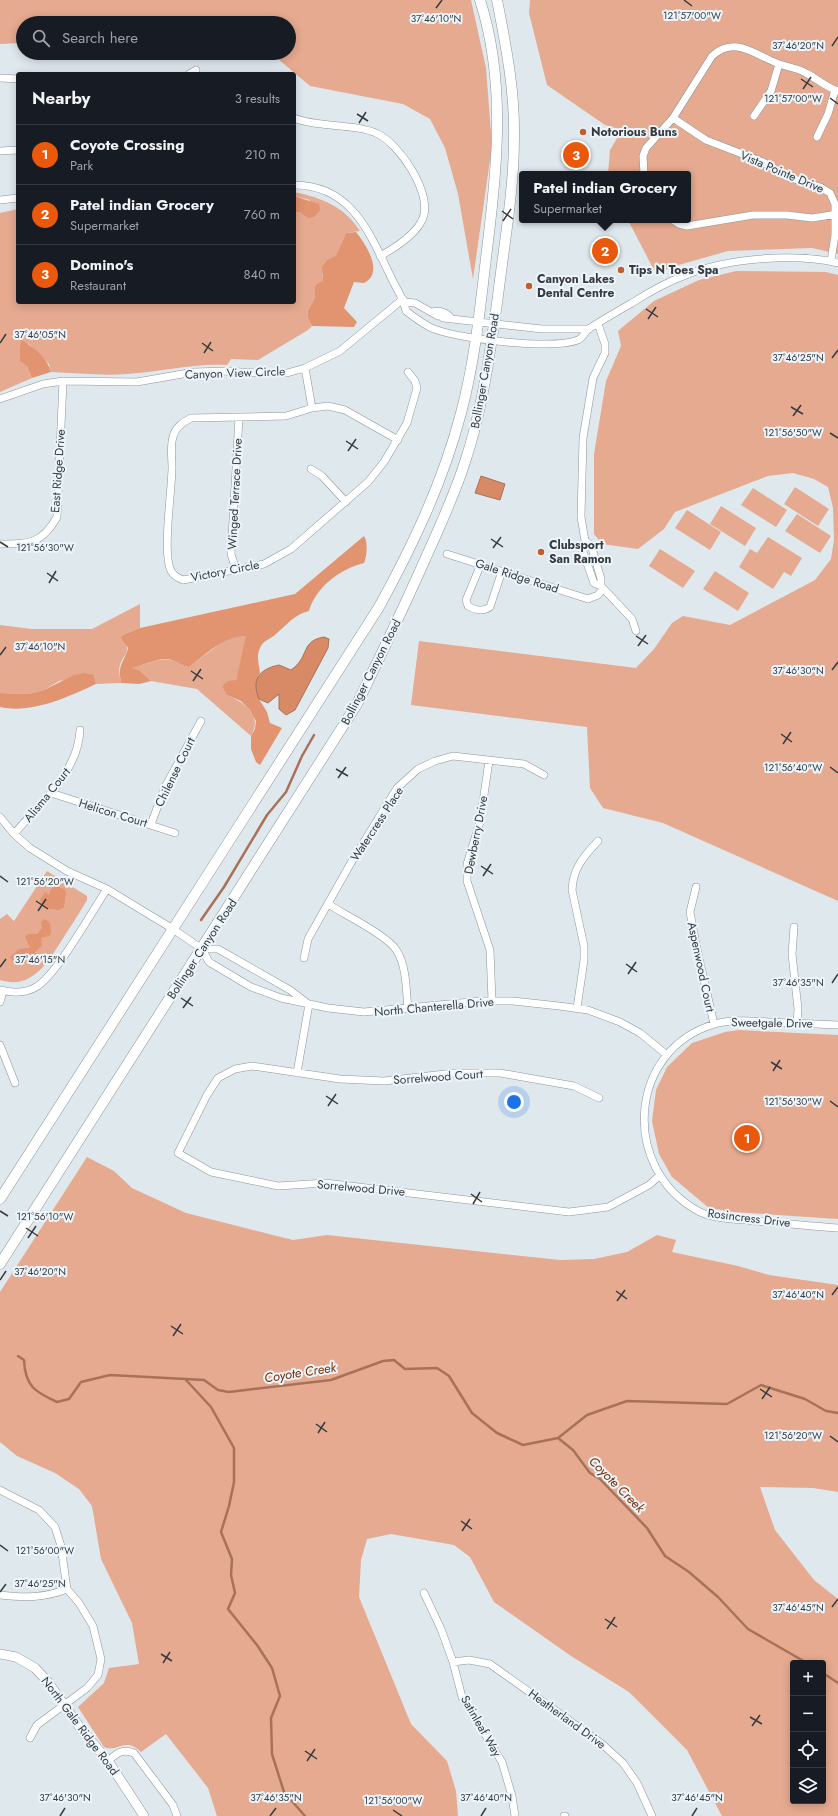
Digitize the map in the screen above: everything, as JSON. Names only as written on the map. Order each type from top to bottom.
[{"type":"main road","name":"Bollinger Canyon Road","points":[[0,1199],[379,607],[396,576],[436,492],[449,455],[461,412],[476,337],[496,181],[498,139],[493,65],[480,0]]},
{"type":"main road","name":"Bollinger Canyon Road","points":[[0,1264],[333,744],[357,704],[380,658],[452,499],[478,418],[492,339],[511,188],[514,138],[512,85],[507,48],[497,0]]},
{"type":"street","points":[[644,171],[643,156],[646,148],[673,118],[712,56],[720,48],[737,47],[779,64],[804,71],[836,91],[828,114],[817,138]]},
{"type":"street","points":[[754,116],[771,90],[779,64]]},
{"type":"street","points":[[192,72],[196,70]]},
{"type":"street","points":[[0,78],[16,79]]},
{"type":"street","points":[[296,118],[376,133],[389,140],[407,162],[418,180],[424,207],[424,215],[410,235],[396,247],[380,256]]},
{"type":"street","name":"Vista Pointe Drive","points":[[673,118],[706,140],[764,162],[788,177],[830,193],[835,204],[837,214],[834,262]]},
{"type":"street","points":[[0,151],[16,150]]},
{"type":"street","points":[[296,185],[314,187],[329,192],[342,200],[355,211],[365,225],[404,300],[406,311],[427,325],[445,332],[476,337],[553,345],[580,339],[589,329],[657,288],[687,274],[753,260],[790,258],[834,262]]},
{"type":"street","points":[[0,200],[16,198]]},
{"type":"street","points":[[678,223],[687,226],[753,215],[787,215],[812,218],[837,214]]},
{"type":"street","points":[[404,300],[415,303],[438,315],[478,323],[542,329],[589,329]]},
{"type":"street","name":"Canyon View Circle","points":[[0,399],[43,384],[63,381],[137,382],[194,372],[227,371],[287,373],[305,368],[340,351],[404,300]]},
{"type":"street","points":[[438,315],[439,310],[451,318]]},
{"type":"street","points":[[598,324],[604,339],[605,353],[593,378],[582,438],[581,517],[585,541],[591,545],[602,587],[632,619],[636,631]]},
{"type":"street","points":[[305,368],[312,408]]},
{"type":"street","points":[[398,440],[407,423],[417,388],[415,381],[408,372]]},
{"type":"street","name":"East Ridge Drive","points":[[0,544],[24,544],[36,541],[50,529],[57,516],[59,501],[63,381]]},
{"type":"street","name":"Victory Circle","points":[[328,406],[345,410],[398,440],[384,462],[368,482],[291,549],[264,564],[183,580],[176,577],[169,564],[168,534],[172,468],[171,447],[173,436],[176,428],[191,418],[239,418],[286,416],[312,408],[328,406]]},
{"type":"street","name":"Winged Terrace Drive","points":[[236,570],[231,554],[239,418]]},
{"type":"street","points":[[311,469],[322,476],[346,502]]},
{"type":"street","name":"Gale Ridge Road","points":[[447,554],[588,599],[598,595],[602,587]]},
{"type":"street","points":[[480,564],[466,600],[468,606],[474,610],[487,610],[490,607],[502,571]]},
{"type":"street","name":"Chilense Court","points":[[151,824],[165,787],[201,720]]},
{"type":"street","name":"Alisma Court","points":[[14,834],[51,793],[72,764],[79,745],[80,730]]},
{"type":"street","name":"Watercress Place","points":[[304,958],[308,939],[397,788],[418,769],[435,761],[453,756],[524,764],[544,775]]},
{"type":"street","name":"Dewberry Drive","points":[[490,761],[480,822],[467,864],[467,881],[490,950],[492,1001]]},
{"type":"street","name":"Helicon Court","points":[[51,793],[175,832]]},
{"type":"street","name":"North Chanterella Drive","points":[[0,817],[14,834],[30,848],[47,859],[67,871],[107,889],[173,930],[202,949],[209,962],[251,987],[281,998],[353,1012],[381,1012],[462,1002],[492,1001],[534,1003],[577,1008],[598,1013],[620,1022],[640,1033],[667,1055]]},
{"type":"street","points":[[577,1008],[584,960],[584,946],[572,884],[580,860],[598,841]]},
{"type":"street","name":"Aspenwood Court","points":[[696,887],[690,912],[714,1024]]},
{"type":"street","points":[[0,1002],[1,990],[19,992],[29,990],[49,976],[107,889]]},
{"type":"street","points":[[328,904],[383,938],[397,952],[404,968],[408,1009]]},
{"type":"street","points":[[794,927],[792,954],[798,1008],[797,1023]]},
{"type":"street","name":"North Chanterella Drive","points":[[202,949],[218,949],[290,990],[309,1004]]},
{"type":"street","points":[[297,1073],[309,1004]]},
{"type":"street","name":"Sweetgale Drive","points":[[667,1055],[678,1044],[714,1024],[740,1020],[838,1025]]},
{"type":"street","points":[[0,1045],[15,1083]]},
{"type":"street","name":"Rosincress Drive","points":[[667,1055],[653,1078],[645,1102],[644,1127],[648,1151],[659,1176],[678,1198],[699,1211],[722,1217],[838,1228]]},
{"type":"street","name":"Sorrelwood Drive","points":[[297,1073],[252,1066],[235,1069],[218,1078],[207,1095],[178,1152],[211,1172],[278,1186],[325,1183],[569,1212],[608,1207],[659,1176]]},
{"type":"street","name":"Sorrelwood Court","points":[[297,1073],[340,1079],[384,1081],[454,1074],[500,1073],[574,1086],[598,1098]]},
{"type":"street","points":[[0,1490],[39,1510],[54,1527],[61,1546],[67,1589],[80,1603],[93,1626],[101,1659],[98,1675],[88,1688],[37,1725],[30,1738]]},
{"type":"street","points":[[0,1595],[24,1598],[50,1595],[67,1589]]},
{"type":"street","name":"Satinleaf Way","points":[[424,1593],[442,1629],[453,1662],[462,1697],[502,1762],[512,1796],[515,1816]]},
{"type":"street","name":"North Gale Ridge Road","points":[[0,1654],[16,1657],[35,1668],[48,1682],[81,1729],[108,1761],[144,1816]]},
{"type":"street","name":"Heatherland Drive","points":[[453,1662],[469,1660],[490,1664],[601,1743],[623,1763],[637,1783],[652,1816]]},
{"type":"street","points":[[108,1761],[121,1751],[134,1753],[173,1805],[177,1816]]},
{"type":"shaded area","points":[[0,0],[471,0],[486,68],[492,146],[473,279],[458,194],[445,148],[430,119],[403,104],[310,86],[296,74],[296,72],[293,72],[279,60],[296,60],[296,16],[16,16],[16,43],[0,44]]},
{"type":"shaded area","points":[[530,0],[838,0],[838,254],[812,248],[728,251],[675,266],[656,274],[630,223],[691,223],[691,171],[608,171],[610,150],[622,130],[605,125],[547,85],[529,13]]},
{"type":"shaded area","points":[[296,192],[332,204],[347,215],[360,231],[346,233],[336,257],[327,260],[322,275],[324,281],[314,288],[314,299],[308,314],[312,326],[308,330],[258,360],[231,359],[227,365],[189,366],[118,375],[51,372],[49,364],[28,343],[27,366],[32,378],[0,392],[0,213],[16,209],[16,304],[296,304],[296,212],[300,212],[310,200],[296,196]]},
{"type":"shaded area","points":[[296,197],[319,204],[320,210],[314,217],[308,218],[300,212],[296,212]]},
{"type":"shaded area","points":[[356,232],[370,253],[373,266],[373,272],[368,280],[364,283],[354,282],[344,308],[357,322],[354,327],[312,326],[308,314],[314,299],[314,288],[317,284],[323,281],[322,267],[327,260],[336,256],[346,233]]},
{"type":"shaded area","points":[[736,271],[826,272],[838,275],[838,901],[663,823],[603,808],[590,788],[587,727],[411,705],[419,641],[636,668],[654,649],[672,623],[683,616],[730,625],[815,580],[831,559],[834,540],[833,508],[828,487],[814,479],[793,473],[768,476],[675,512],[664,529],[638,549],[602,544],[594,534],[594,454],[606,381],[621,346],[618,331],[654,301],[699,280]]},
{"type":"shaded area","points":[[21,340],[39,353],[47,362],[51,372],[32,378],[27,366],[20,361]]},
{"type":"shaded area","points":[[481,476],[505,484],[500,500],[475,493]]},
{"type":"shaded area","points":[[795,487],[829,509],[818,526],[784,504]]},
{"type":"shaded area","points":[[753,488],[787,510],[776,527],[741,505]]},
{"type":"shaded area","points":[[721,506],[756,528],[745,546],[710,524]]},
{"type":"shaded area","points":[[687,510],[721,532],[710,550],[675,528]]},
{"type":"shaded area","points":[[797,514],[831,536],[820,553],[785,531]]},
{"type":"shaded area","points":[[364,536],[367,549],[364,563],[338,574],[330,580],[317,594],[309,611],[295,617],[274,636],[261,645],[258,657],[260,673],[258,676],[259,699],[267,712],[270,723],[282,728],[260,765],[256,762],[251,749],[251,736],[255,729],[256,721],[250,710],[241,701],[227,695],[222,686],[228,681],[236,680],[246,636],[223,642],[189,667],[172,660],[162,659],[132,668],[139,670],[151,681],[139,684],[121,683],[121,667],[128,648],[121,638],[123,635],[140,628],[295,594]]},
{"type":"shaded area","points":[[768,537],[802,558],[791,576],[784,572],[773,589],[739,567],[750,549],[757,553]]},
{"type":"shaded area","points":[[660,549],[695,571],[683,588],[649,566]]},
{"type":"shaded area","points":[[715,571],[749,593],[738,611],[703,589]]},
{"type":"shaded area","points":[[140,604],[140,628],[123,635],[127,652],[120,665],[119,671],[121,683],[96,684],[94,675],[59,681],[44,690],[28,694],[0,693],[0,625],[32,629],[92,629]]},
{"type":"shaded area","points":[[238,636],[247,636],[236,680],[227,695],[246,706],[253,716],[255,722],[251,736],[197,689],[151,681],[139,670],[130,668],[166,659],[189,667],[225,640]]},
{"type":"shaded area","points":[[324,637],[329,639],[328,648],[295,710],[286,715],[279,709],[279,694],[268,703],[259,699],[256,686],[258,676],[266,669],[279,665],[291,670],[301,660],[311,642]]},
{"type":"shaded area","points":[[84,673],[94,675],[96,684],[50,703],[25,708],[12,709],[0,707],[0,693],[28,694],[44,690],[74,675]]},
{"type":"shaded area","points":[[47,871],[87,896],[87,900],[50,957],[37,972],[30,978],[21,981],[11,982],[0,980],[0,919],[7,914],[14,921]]},
{"type":"shaded area","points":[[56,886],[64,889],[66,892],[64,907],[59,910],[44,908],[40,900],[45,892],[49,895],[51,889]]},
{"type":"shaded area","points":[[45,919],[50,923],[51,933],[49,936],[41,938],[42,946],[35,952],[33,962],[17,965],[13,963],[10,957],[19,949],[30,948],[25,937],[28,934],[37,934],[42,928],[41,922]]},
{"type":"shaded area","points":[[739,1030],[838,1035],[838,1219],[734,1212],[709,1208],[672,1177],[659,1154],[652,1121],[656,1090],[667,1067],[692,1043],[725,1032]]},
{"type":"shaded area","points":[[87,1157],[114,1171],[132,1188],[186,1213],[293,1240],[327,1235],[560,1260],[594,1259],[627,1252],[657,1235],[676,1240],[672,1252],[738,1266],[769,1275],[838,1285],[838,1492],[813,1488],[760,1487],[775,1530],[814,1580],[838,1599],[838,1816],[722,1816],[687,1750],[629,1692],[571,1656],[494,1602],[470,1557],[454,1545],[391,1534],[367,1539],[361,1560],[359,1597],[411,1724],[447,1761],[456,1791],[458,1816],[217,1816],[208,1788],[166,1734],[141,1752],[130,1745],[113,1748],[104,1747],[78,1707],[104,1683],[109,1668],[139,1664],[132,1623],[101,1559],[92,1506],[79,1489],[55,1473],[17,1456],[0,1442],[0,1292]]},
{"type":"waterway","points":[[201,920],[224,887],[267,815],[286,792],[302,756],[314,735]]},
{"type":"waterway","name":"Coyote Creek","points":[[18,1356],[24,1360],[26,1376],[33,1387],[43,1395],[57,1402],[69,1399],[81,1382],[110,1375],[204,1380],[218,1390],[229,1392],[331,1380],[383,1361],[394,1360],[405,1369],[437,1368],[449,1376],[472,1413],[497,1433],[523,1445],[558,1438],[587,1415],[627,1401],[727,1404],[761,1385],[805,1399],[826,1411],[838,1413]]},
{"type":"waterway","points":[[186,1380],[211,1407],[234,1448],[234,1482],[229,1506],[221,1532],[232,1559],[231,1575],[235,1593],[228,1609],[257,1645],[272,1668],[280,1696],[271,1718],[272,1754],[284,1792],[305,1816]]},
{"type":"waterway","name":"Coyote Creek","points":[[558,1438],[573,1450],[590,1473],[600,1479],[647,1528],[665,1556],[689,1572],[718,1597],[748,1629],[802,1660]]},
{"type":"waterway","name":"Coyote Creek","points":[[826,1675],[838,1683]]},
{"type":"place","name":"Notorious Buns","points":[[583,132]]},
{"type":"place","name":"Domino's","points":[[576,155]]},
{"type":"place","name":"Patel indian Grocery","points":[[605,251]]},
{"type":"place","name":"Tips N Toes Spa","points":[[621,270]]},
{"type":"place","name":"Canyon Lakes Dental Centre","points":[[529,286]]},
{"type":"place","name":"Clubsport San Ramon","points":[[541,552]]},
{"type":"place","name":"Coyote Crossing","points":[[747,1138]]}]
